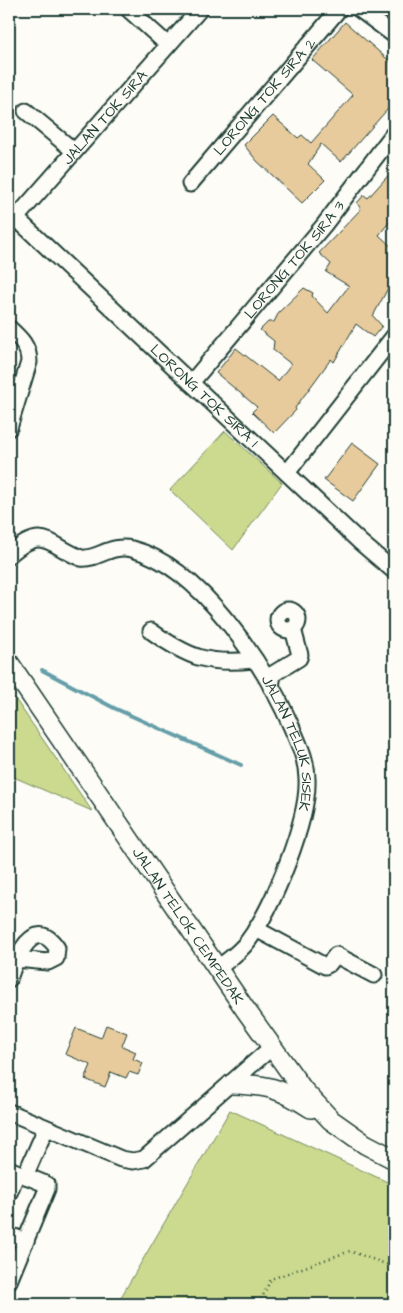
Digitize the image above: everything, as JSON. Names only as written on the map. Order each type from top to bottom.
[{"type":"main road","name":"JALAN TELOK CEMPEDAK","points":[[9,663],[303,1090],[331,1120],[365,1144],[394,1159]]},
{"type":"main road","points":[[232,1084],[267,1086],[281,1090],[331,1120]]},
{"type":"street","points":[[128,9],[168,45]]},
{"type":"street","name":"JALAN TOK SIRA","points":[[12,222],[200,9]]},
{"type":"street","name":"LORONG TOK SIRA 2","points":[[190,184],[339,9]]},
{"type":"street","points":[[359,9],[394,35]]},
{"type":"street","points":[[26,111],[74,151]]},
{"type":"street","name":"LORONG TOK SIRA 3","points":[[191,383],[324,225],[394,133]]},
{"type":"street","name":"LORONG TOK SIRA 1","points":[[12,222],[191,383],[394,572]]},
{"type":"street","points":[[9,328],[20,338],[29,351],[27,369],[9,433]]},
{"type":"street","points":[[287,473],[394,336]]},
{"type":"street","name":"JALAN TELUK SISEK","points":[[9,555],[34,538],[49,541],[81,558],[87,559],[109,549],[120,547],[133,550],[163,563],[204,596],[233,627],[284,709],[305,759],[307,793],[301,821],[288,857],[256,929],[238,952],[218,969]]},
{"type":"street","points":[[271,687],[273,674],[299,658],[293,629]]},
{"type":"street","points":[[151,632],[183,652],[209,662],[228,663],[254,660]]},
{"type":"street","points":[[256,929],[325,966],[328,966],[336,955],[374,974]]},
{"type":"street","points":[[9,980],[16,959]]},
{"type":"street","points":[[9,1112],[121,1159],[133,1161],[144,1159],[232,1084],[272,1047]]},
{"type":"street","points":[[9,1193],[17,1173],[46,1128]]},
{"type":"street","points":[[9,1281],[47,1188],[47,1185],[17,1173]]},
{"type":"street","points":[[9,1235],[26,1241]]},
{"type":"path","points":[[259,1304],[271,1279],[350,1251],[394,1266]]},
{"type":"green space","points":[[225,431],[282,483],[233,550],[170,490]]},
{"type":"green space","points":[[9,690],[92,811],[9,775]]},
{"type":"green space","points":[[230,1110],[394,1185],[394,1304],[117,1304]]},
{"type":"building","points":[[345,22],[394,65],[394,102],[341,162],[321,144],[308,164],[325,180],[302,203],[257,161],[244,145],[273,116],[298,138],[302,135],[311,143],[353,95],[312,60]]},
{"type":"building","points":[[394,169],[394,216],[379,235],[394,249],[394,277],[373,316],[382,326],[373,337],[356,324],[334,362],[331,359],[295,408],[296,410],[274,433],[252,412],[257,407],[216,373],[236,348],[278,381],[291,364],[273,350],[274,341],[260,330],[268,322],[274,322],[279,312],[304,288],[313,293],[312,296],[328,313],[349,286],[326,272],[331,264],[319,253],[361,209],[357,203],[364,195],[368,198]]},
{"type":"building","points":[[352,443],[380,464],[353,501],[324,480]]},
{"type":"building","points":[[106,1025],[127,1033],[122,1046],[136,1052],[133,1059],[143,1063],[138,1075],[129,1072],[126,1078],[111,1072],[105,1087],[85,1079],[91,1065],[65,1054],[76,1028],[101,1038]]},
{"type":"waterway","points":[[42,670],[114,708],[241,765]]}]
